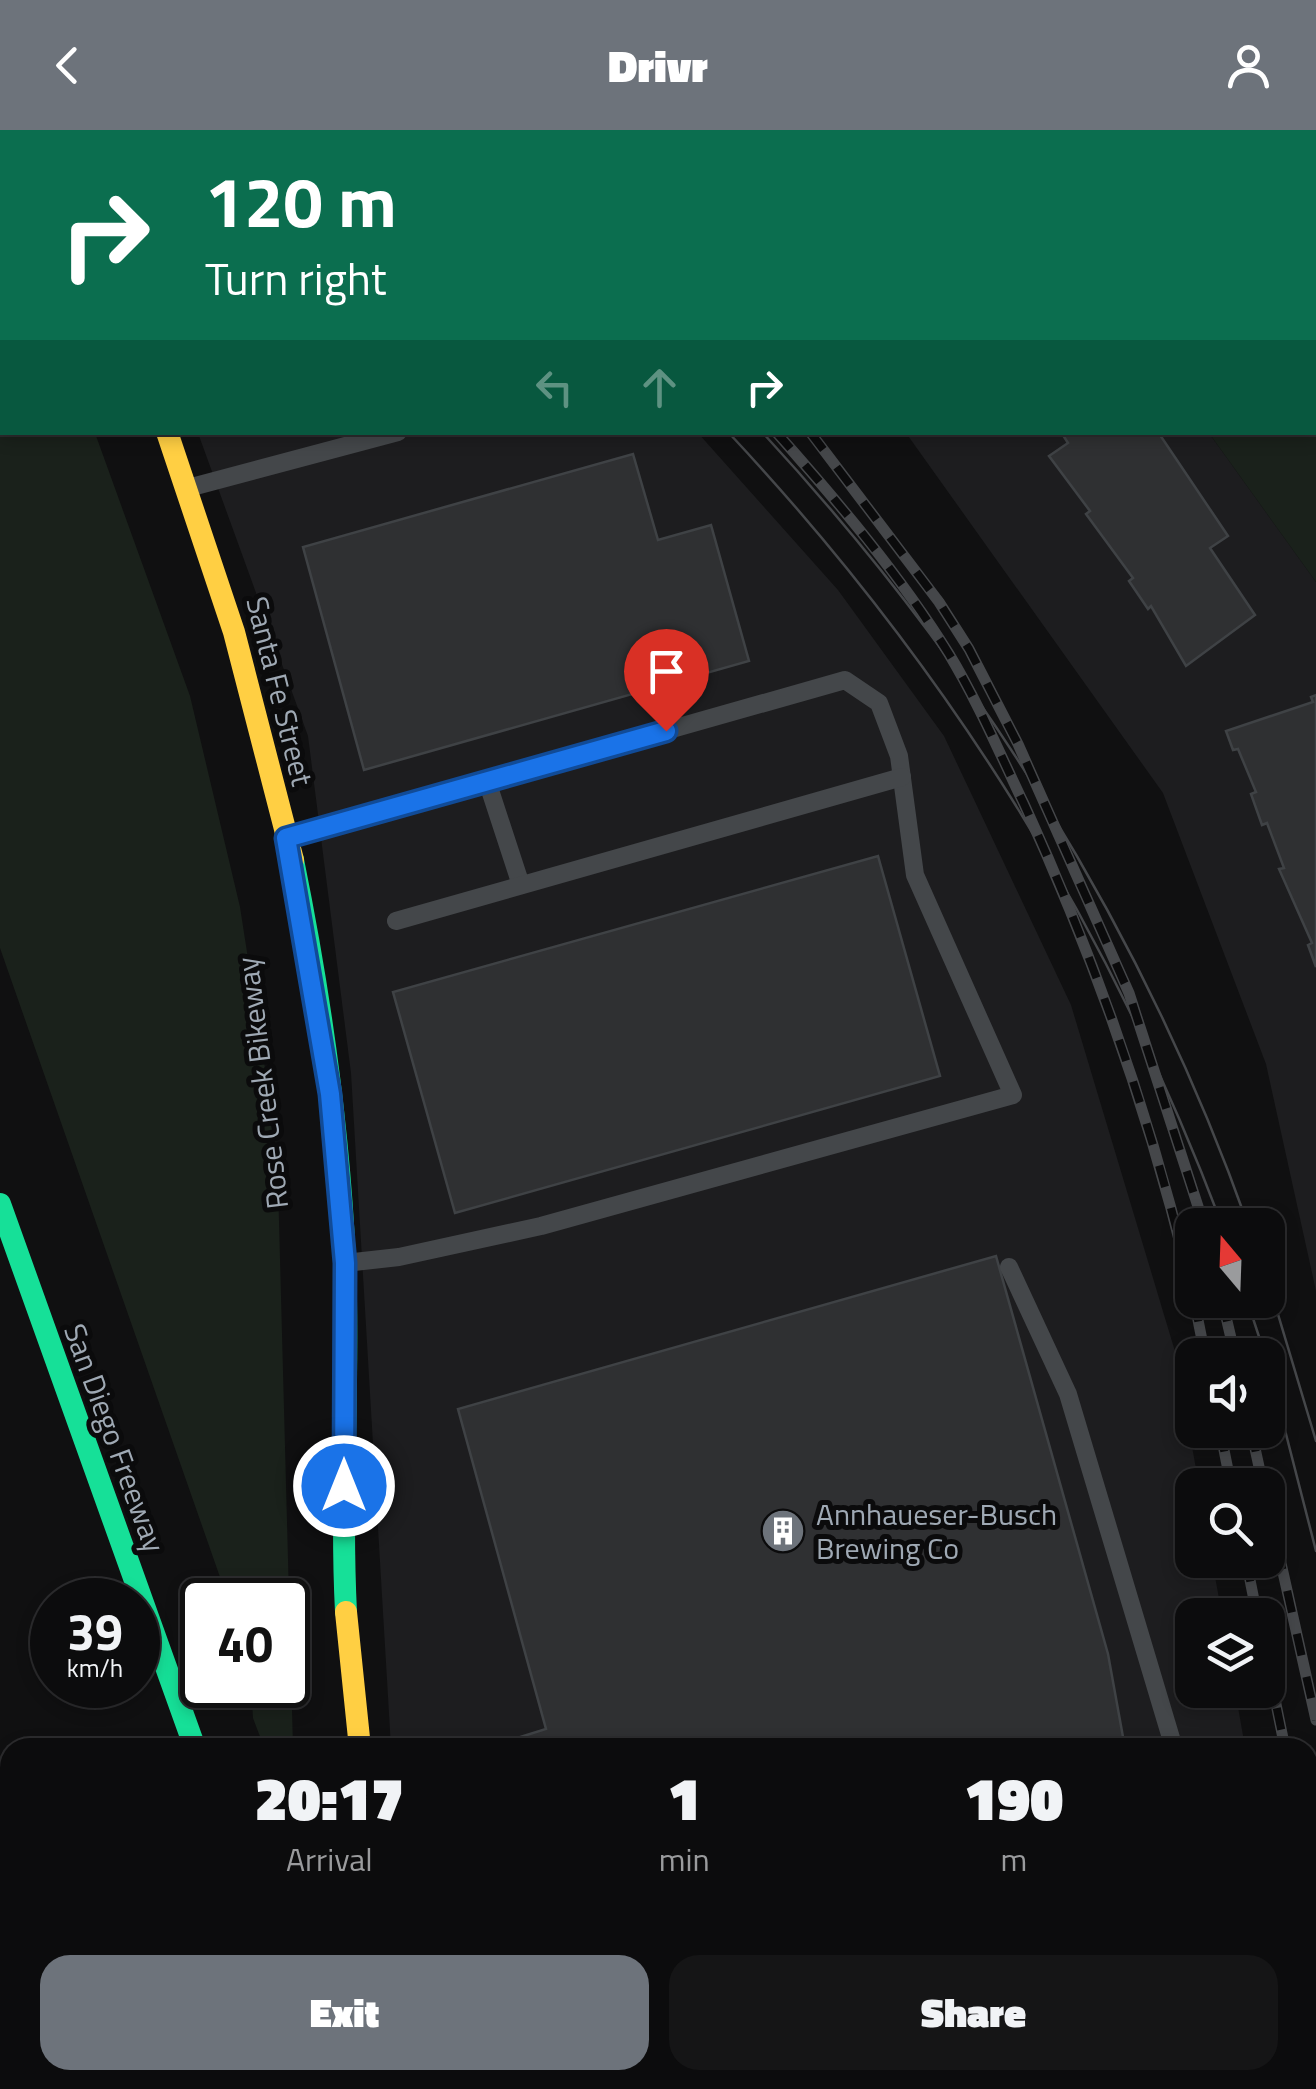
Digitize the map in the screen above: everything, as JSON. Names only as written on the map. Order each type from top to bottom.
[{"type":"main road","name":"Santa Fe Street","points":[[168,435],[240,641],[286,838],[330,1094],[345,1263],[345,1599],[359,1738]]},
{"type":"main road","name":"San Diego Freeway","points":[[0,1204],[190,1738]]},
{"type":"lane","points":[[188,488],[387,435]]},
{"type":"lane","points":[[286,838],[846,680],[880,703],[902,777],[915,875],[1013,1095],[541,1226],[400,1256],[345,1263]]},
{"type":"lane","points":[[396,921],[902,777]]},
{"type":"lane","points":[[487,781],[521,885]]},
{"type":"lane","points":[[1010,1267],[1068,1394],[1171,1738]]},
{"type":"shaded area","points":[[0,435],[96,435],[190,696],[240,907],[277,1146],[289,1578],[220,1578],[0,948]]},
{"type":"shaded area","points":[[199,435],[700,435],[838,590],[944,736],[1071,1005],[1174,1348],[1175,1448],[1192,1448],[1196,1468],[1175,1468],[1175,1578],[1215,1578],[1219,1598],[1175,1598],[1175,1708],[1238,1708],[1243,1738],[390,1738],[351,1073],[308,736]]},
{"type":"shaded area","points":[[907,435],[1210,435],[1316,582],[1316,1291],[1266,1064],[1163,793]]},
{"type":"shaded area","points":[[1210,435],[1316,435],[1316,582]]},
{"type":"shaded area","points":[[252,1708],[292,1708],[293,1738],[261,1738]]},
{"type":"building","points":[[1063,435],[1160,435],[1228,536],[1210,548],[1255,615],[1186,666],[1151,606],[1148,609],[1129,581],[1133,578],[1086,514],[1090,511],[1049,456],[1068,443]]},
{"type":"building","points":[[633,454],[658,540],[711,525],[749,661],[364,770],[303,547]]},
{"type":"building","points":[[1316,695],[1316,967],[1308,945],[1312,943],[1279,869],[1284,868],[1251,794],[1256,792],[1226,731],[1313,702],[1311,697]]},
{"type":"building","points":[[878,856],[940,1076],[455,1213],[393,992]]},
{"type":"building","name":"Annhaueser-Busch Brewing Co","points":[[996,1256],[1108,1654],[1123,1738],[517,1738],[546,1729],[458,1409]]},
{"type":"tram line","points":[[731,435],[882,612],[1015,804],[1128,1007],[1215,1208]]},
{"type":"tram line","points":[[765,435],[913,611],[1046,804],[1158,1009],[1241,1208]]},
{"type":"tram line","points":[[1253,1318],[1259,1338]]},
{"type":"tram line","points":[[1279,1318],[1316,1441]]},
{"type":"tram line","points":[[1285,1430],[1316,1551]]},
{"type":"railway","points":[[779,435],[889,567],[970,691],[1024,804],[1099,983],[1141,1105],[1175,1222]]},
{"type":"railway","points":[[812,435],[939,602],[969,649],[1018,744],[1129,993],[1199,1208]]},
{"type":"railway","points":[[1198,1318],[1202,1338]]},
{"type":"railway","points":[[1226,1318],[1231,1338]]},
{"type":"railway","points":[[1224,1448],[1228,1468]]},
{"type":"railway","points":[[1255,1448],[1259,1468]]},
{"type":"railway","points":[[1250,1578],[1254,1598]]},
{"type":"railway","points":[[1284,1578],[1316,1720]]},
{"type":"railway","points":[[1277,1708],[1283,1738]]},
{"type":"traffic: fast","points":[[293,860],[327,1060],[342,1210],[346,1305],[346,1612]]},
{"type":"traffic: fast","points":[[0,1204],[191,1738]]},
{"type":"traffic: slow","points":[[168,435],[234,632],[293,860]]},
{"type":"traffic: slow","points":[[346,1612],[359,1738]]},
{"type":"place","name":"Annhaueser-Busch Brewing Co","points":[[783,1531]]},
{"type":"route","points":[[344,1486],[345,1263],[330,1094],[286,838],[666,731]]}]
